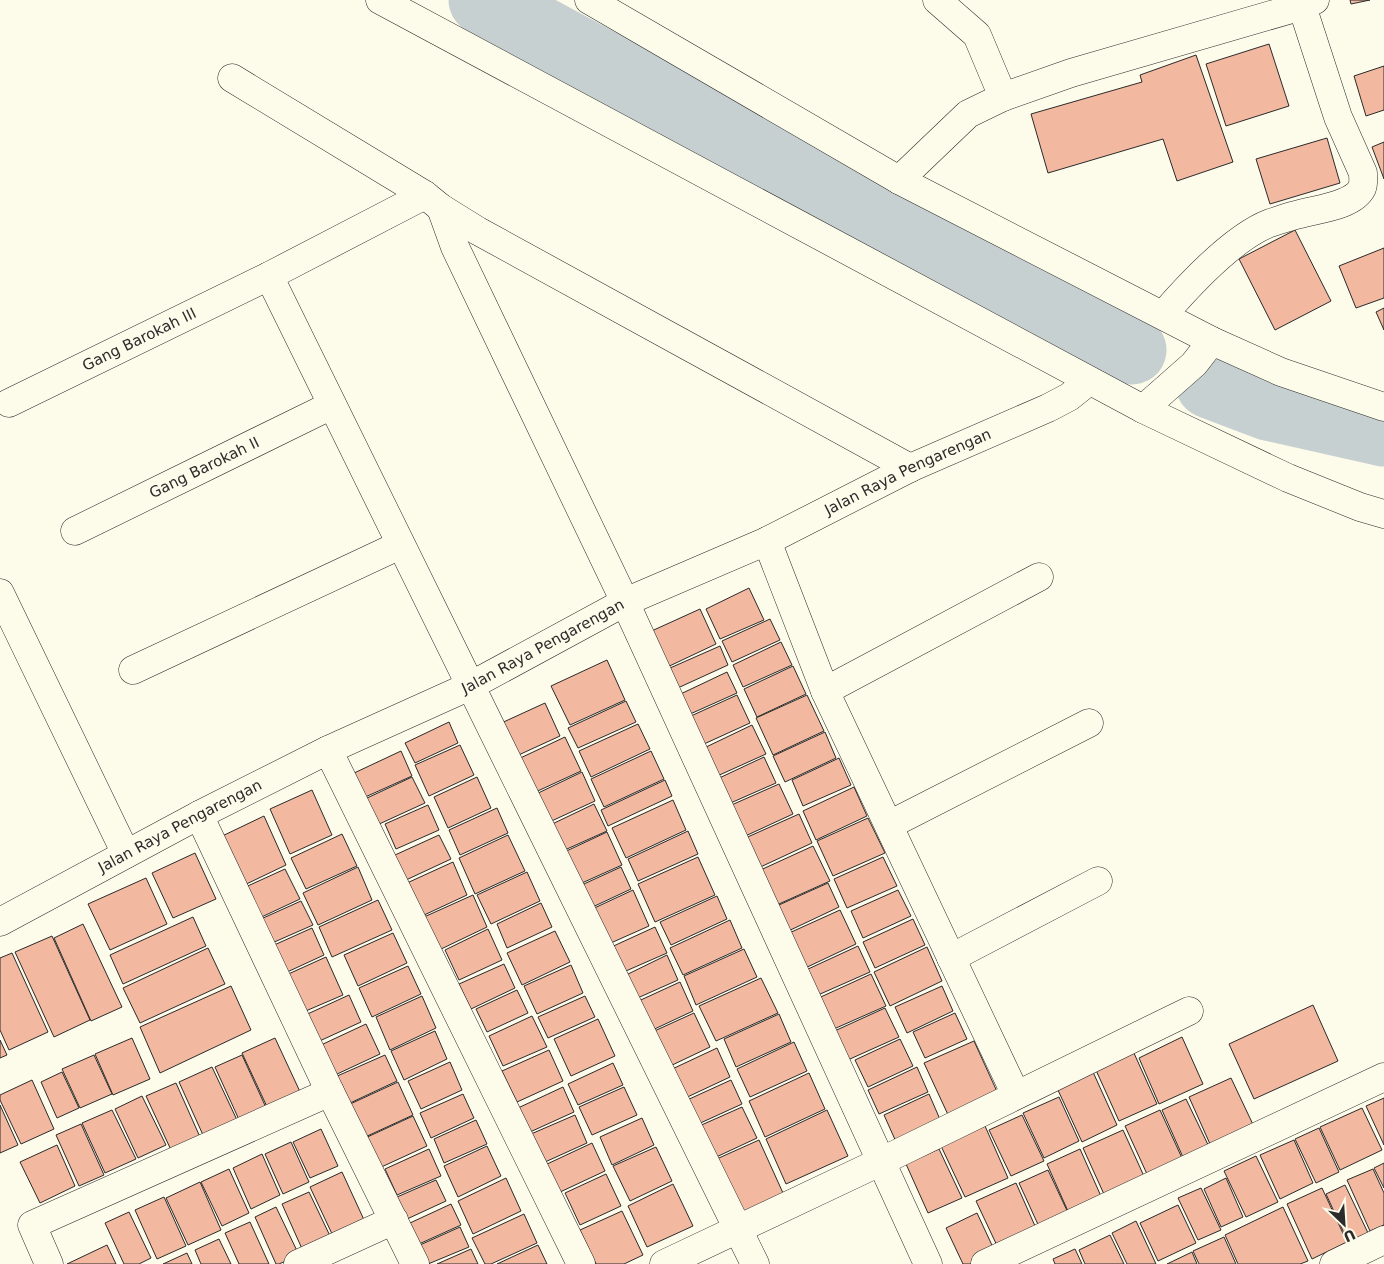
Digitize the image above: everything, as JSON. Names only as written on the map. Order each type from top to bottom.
[{"type":"street","points":[[380,0],[1143,409],[1288,478],[1360,508],[1384,514]]},
{"type":"street","points":[[590,0],[899,180],[1212,341],[1281,372],[1384,408]]},
{"type":"street","points":[[937,0],[977,35],[1003,97]]},
{"type":"street","points":[[899,180],[968,114],[1003,97],[1071,73],[1308,3],[1338,117],[1363,173],[1364,182],[1362,189],[1356,195],[1336,205],[1268,224],[1242,240],[1196,278],[1163,315]]},
{"type":"street","points":[[232,78],[478,231],[910,468]]},
{"type":"street","points":[[433,202],[625,602],[928,1264]]},
{"type":"street","name":"Gang Barokah III","points":[[9,403],[269,276],[433,202]]},
{"type":"street","points":[[269,276],[755,1264]]},
{"type":"street","points":[[1143,409],[1194,364],[1212,341]]},
{"type":"street","name":"Jalan Raya Pengarengan","points":[[0,922],[199,815],[328,750],[470,686],[625,602],[767,541],[910,468],[1048,408],[1069,397],[1089,381]]},
{"type":"street","name":"Gang Barokah II","points":[[75,531],[332,405]]},
{"type":"street","points":[[767,541],[825,691],[1016,1095]]},
{"type":"street","points":[[133,670],[400,545]]},
{"type":"street","points":[[825,691],[1039,577]]},
{"type":"street","points":[[0,593],[126,854]]},
{"type":"street","points":[[889,826],[1088,723]]},
{"type":"street","points":[[328,750],[580,1264]]},
{"type":"street","points":[[199,815],[330,1092],[415,1264]]},
{"type":"street","points":[[951,958],[1098,881]]},
{"type":"street","points":[[664,1264],[882,1161],[1189,1011]]},
{"type":"street","points":[[985,1264],[1384,1077]]},
{"type":"street","points":[[49,1264],[32,1225],[330,1092]]},
{"type":"street","points":[[298,1264],[394,1220]]},
{"type":"street","points":[[1334,1264],[1384,1240]]},
{"type":"building","points":[[1350,0],[1370,0],[1351,4]]},
{"type":"building","points":[[1269,44],[1289,106],[1226,126],[1206,64]]},
{"type":"building","points":[[1196,55],[1233,162],[1177,181],[1163,139],[1048,173],[1031,114],[1142,82],[1140,75]]},
{"type":"building","points":[[1384,66],[1384,110],[1366,116],[1354,76]]},
{"type":"building","points":[[1327,138],[1340,183],[1270,204],[1256,159]]},
{"type":"building","points":[[1384,142],[1384,179],[1372,147]]},
{"type":"building","points":[[1295,230],[1331,301],[1275,330],[1239,259]]},
{"type":"building","points":[[1384,248],[1384,298],[1356,308],[1339,266]]},
{"type":"building","points":[[1384,308],[1384,330],[1376,312]]},
{"type":"building","points":[[749,588],[764,620],[720,639],[706,609]]},
{"type":"building","points":[[700,609],[716,644],[661,670],[645,634]]},
{"type":"building","points":[[770,619],[780,640],[732,662],[722,641]]},
{"type":"building","points":[[781,642],[792,665],[743,687],[733,665]]},
{"type":"building","points":[[720,646],[728,665],[669,692],[661,672]]},
{"type":"building","points":[[607,660],[625,700],[570,725],[551,686]]},
{"type":"building","points":[[793,666],[806,694],[757,717],[744,689]]},
{"type":"building","points":[[727,672],[737,693],[679,719],[670,699]]},
{"type":"building","points":[[737,695],[750,723],[693,749],[680,721]]},
{"type":"building","points":[[807,695],[824,731],[773,755],[756,718]]},
{"type":"building","points":[[626,701],[636,722],[578,748],[568,728]]},
{"type":"building","points":[[545,703],[560,736],[512,758],[497,725]]},
{"type":"building","points":[[449,722],[458,743],[415,763],[405,743]]},
{"type":"building","points":[[638,724],[650,749],[591,777],[579,751]]},
{"type":"building","points":[[752,725],[766,754],[715,777],[702,749]]},
{"type":"building","points":[[825,732],[836,758],[785,782],[773,756]]},
{"type":"building","points":[[565,737],[581,771],[529,795],[514,761]]},
{"type":"building","points":[[460,745],[474,775],[429,796],[415,765]]},
{"type":"building","points":[[401,751],[412,776],[363,798],[352,774]]},
{"type":"building","points":[[651,751],[664,779],[604,807],[591,779]]},
{"type":"building","points":[[764,757],[776,783],[726,805],[715,780]]},
{"type":"building","points":[[839,758],[851,785],[803,806],[792,780]]},
{"type":"building","points":[[582,772],[595,801],[545,824],[532,796]]},
{"type":"building","points":[[412,777],[425,803],[377,825],[365,799]]},
{"type":"building","points":[[477,777],[491,808],[448,828],[434,797]]},
{"type":"building","points":[[665,780],[672,796],[608,826],[601,810]]},
{"type":"building","points":[[779,784],[793,814],[741,838],[727,807]]},
{"type":"building","points":[[854,787],[867,816],[816,840],[803,811]]},
{"type":"building","points":[[312,790],[332,835],[290,854],[270,809]]},
{"type":"building","points":[[673,800],[686,830],[626,858],[612,828]]},
{"type":"building","points":[[594,804],[607,831],[558,853],[546,827]]},
{"type":"building","points":[[428,805],[439,830],[396,849],[385,824]]},
{"type":"building","points":[[497,808],[508,833],[460,855],[449,830]]},
{"type":"building","points":[[799,814],[812,843],[754,870],[741,840]]},
{"type":"building","points":[[264,816],[286,865],[238,888],[216,839]]},
{"type":"building","points":[[868,818],[885,853],[833,876],[817,841]]},
{"type":"building","points":[[688,831],[698,854],[638,881],[628,859]]},
{"type":"building","points":[[607,832],[622,865],[573,887],[558,855]]},
{"type":"building","points":[[342,834],[357,866],[306,889],[291,858]]},
{"type":"building","points":[[439,835],[451,859],[406,880],[395,855]]},
{"type":"building","points":[[508,835],[525,871],[475,894],[459,858]]},
{"type":"building","points":[[813,846],[830,881],[770,908],[754,873]]},
{"type":"building","points":[[195,853],[216,899],[173,918],[152,873]]},
{"type":"building","points":[[698,857],[715,895],[655,922],[638,884]]},
{"type":"building","points":[[883,857],[897,886],[847,908],[834,879]]},
{"type":"building","points":[[453,862],[467,895],[422,916],[407,883]]},
{"type":"building","points":[[358,867],[372,900],[318,925],[303,893]]},
{"type":"building","points":[[621,867],[631,889],[584,911],[573,889]]},
{"type":"building","points":[[285,869],[300,899],[253,921],[239,890]]},
{"type":"building","points":[[527,872],[540,901],[491,924],[477,895]]},
{"type":"building","points":[[146,878],[167,924],[110,950],[88,904]]},
{"type":"building","points":[[828,883],[839,907],[782,934],[770,909]]},
{"type":"building","points":[[633,890],[649,926],[604,946],[588,911]]},
{"type":"building","points":[[898,890],[911,916],[863,938],[851,911]]},
{"type":"building","points":[[473,895],[487,927],[439,950],[424,917]]},
{"type":"building","points":[[717,896],[727,919],[671,945],[660,922]]},
{"type":"building","points":[[378,900],[392,930],[332,957],[319,927]]},
{"type":"building","points":[[301,901],[313,925],[272,943],[261,919]]},
{"type":"building","points":[[541,903],[552,927],[507,948],[497,924]]},
{"type":"building","points":[[840,910],[856,944],[803,969],[787,934]]},
{"type":"building","points":[[193,917],[206,946],[123,984],[110,955]]},
{"type":"building","points":[[913,919],[925,945],[875,968],[863,942]]},
{"type":"building","points":[[730,920],[742,948],[683,975],[670,948]]},
{"type":"building","points":[[83,924],[122,1007],[91,1021],[54,938]]},
{"type":"building","points":[[655,927],[667,953],[619,974],[607,949]]},
{"type":"building","points":[[312,928],[324,955],[285,973],[272,946]]},
{"type":"building","points":[[488,929],[502,960],[459,980],[445,950]]},
{"type":"building","points":[[555,931],[570,962],[522,985],[507,953]]},
{"type":"building","points":[[393,933],[407,963],[358,986],[344,955]]},
{"type":"building","points":[[52,936],[90,1020],[54,1037],[15,952]]},
{"type":"building","points":[[858,946],[870,972],[818,995],[806,970]]},
{"type":"building","points":[[927,947],[942,981],[890,1006],[874,972]]},
{"type":"building","points":[[208,948],[225,984],[140,1023],[123,988]]},
{"type":"building","points":[[744,949],[757,977],[696,1005],[684,976]]},
{"type":"building","points":[[12,953],[48,1032],[9,1050],[0,1030],[0,958]]},
{"type":"building","points":[[667,955],[678,980],[633,1000],[622,977]]},
{"type":"building","points":[[326,957],[343,995],[301,1013],[284,976]]},
{"type":"building","points":[[504,964],[515,988],[471,1009],[459,984]]},
{"type":"building","points":[[571,965],[583,993],[537,1014],[524,986]]},
{"type":"building","points":[[408,966],[421,994],[372,1017],[359,988]]},
{"type":"building","points":[[871,974],[886,1006],[827,1032],[812,1001]]},
{"type":"building","points":[[761,978],[778,1013],[716,1041],[699,1006]]},
{"type":"building","points":[[680,982],[693,1011],[646,1033],[632,1004]]},
{"type":"building","points":[[231,986],[251,1030],[160,1073],[140,1027]]},
{"type":"building","points":[[942,986],[953,1011],[907,1033],[895,1007]]},
{"type":"building","points":[[517,990],[528,1013],[487,1032],[476,1009]]},
{"type":"building","points":[[349,995],[361,1022],[313,1044],[301,1017]]},
{"type":"building","points":[[422,996],[436,1028],[390,1050],[376,1017]]},
{"type":"building","points":[[585,996],[595,1017],[548,1038],[538,1017]]},
{"type":"building","points":[[1313,1005],[1338,1061],[1254,1099],[1229,1044]]},
{"type":"building","points":[[885,1008],[899,1037],[841,1063],[828,1034]]},
{"type":"building","points":[[694,1013],[710,1047],[666,1068],[650,1033]]},
{"type":"building","points":[[955,1013],[967,1039],[925,1058],[913,1032]]},
{"type":"building","points":[[779,1014],[791,1042],[736,1067],[724,1039]]},
{"type":"building","points":[[532,1016],[547,1047],[503,1066],[489,1036]]},
{"type":"building","points":[[598,1019],[615,1056],[571,1076],[554,1039]]},
{"type":"building","points":[[366,1024],[380,1054],[335,1075],[321,1045]]},
{"type":"building","points":[[435,1031],[447,1059],[404,1080],[391,1051]]},
{"type":"building","points":[[1182,1037],[1203,1084],[1159,1104],[1139,1058]]},
{"type":"building","points":[[132,1038],[150,1079],[113,1095],[95,1054]]},
{"type":"building","points":[[275,1038],[302,1096],[269,1111],[242,1053]]},
{"type":"building","points":[[900,1039],[913,1066],[868,1087],[855,1060]]},
{"type":"building","points":[[0,1040],[7,1055],[0,1058]]},
{"type":"building","points":[[974,1041],[999,1096],[950,1119],[924,1063]]},
{"type":"building","points":[[794,1042],[807,1071],[750,1097],[737,1069]]},
{"type":"building","points":[[717,1048],[730,1077],[681,1100],[668,1071]]},
{"type":"building","points":[[549,1050],[563,1081],[517,1102],[502,1071]]},
{"type":"building","points":[[1133,1051],[1157,1104],[1119,1121],[1095,1068]]},
{"type":"building","points":[[94,1055],[112,1094],[80,1108],[62,1069]]},
{"type":"building","points":[[242,1055],[268,1112],[241,1124],[215,1067]]},
{"type":"building","points":[[385,1055],[397,1081],[348,1104],[335,1077]]},
{"type":"building","points":[[450,1062],[462,1090],[421,1109],[408,1081]]},
{"type":"building","points":[[613,1063],[623,1085],[578,1105],[568,1084]]},
{"type":"building","points":[[212,1067],[237,1120],[203,1135],[179,1082]]},
{"type":"building","points":[[917,1067],[928,1092],[879,1114],[868,1090]]},
{"type":"building","points":[[62,1072],[79,1108],[57,1118],[41,1082]]},
{"type":"building","points":[[1093,1072],[1117,1125],[1082,1142],[1057,1088]]},
{"type":"building","points":[[809,1073],[825,1109],[765,1137],[749,1101]]},
{"type":"building","points":[[1231,1078],[1257,1133],[1214,1153],[1189,1097]]},
{"type":"building","points":[[32,1080],[54,1129],[21,1144],[0,1100],[0,1095]]},
{"type":"building","points":[[731,1080],[742,1104],[696,1125],[685,1101]]},
{"type":"building","points":[[398,1082],[413,1115],[363,1138],[348,1105]]},
{"type":"building","points":[[176,1083],[200,1137],[171,1150],[146,1096]]},
{"type":"building","points":[[563,1087],[574,1112],[530,1132],[518,1108]]},
{"type":"building","points":[[624,1087],[637,1115],[592,1135],[579,1107]]},
{"type":"building","points":[[463,1094],[474,1118],[431,1138],[420,1113]]},
{"type":"building","points":[[929,1094],[942,1124],[897,1144],[884,1115]]},
{"type":"building","points":[[142,1096],[166,1145],[138,1158],[115,1109]]},
{"type":"building","points":[[1059,1097],[1079,1141],[1044,1158],[1023,1113]]},
{"type":"building","points":[[1384,1098],[1384,1145],[1366,1106]]},
{"type":"building","points":[[1186,1099],[1212,1153],[1186,1164],[1162,1110]]},
{"type":"building","points":[[0,1105],[18,1145],[0,1153]]},
{"type":"building","points":[[742,1107],[757,1138],[712,1159],[697,1127]]},
{"type":"building","points":[[1362,1108],[1382,1150],[1340,1170],[1320,1127]]},
{"type":"building","points":[[112,1110],[136,1159],[105,1173],[82,1123]]},
{"type":"building","points":[[827,1110],[848,1156],[786,1184],[766,1139]]},
{"type":"building","points":[[1160,1110],[1187,1169],[1152,1185],[1125,1126]]},
{"type":"building","points":[[575,1115],[587,1143],[545,1162],[531,1134]]},
{"type":"building","points":[[1022,1115],[1044,1161],[1011,1176],[989,1130]]},
{"type":"building","points":[[413,1116],[427,1146],[377,1169],[363,1139]]},
{"type":"building","points":[[642,1118],[654,1145],[612,1165],[600,1137]]},
{"type":"building","points":[[476,1120],[487,1144],[444,1163],[434,1139]]},
{"type":"building","points":[[81,1124],[104,1175],[79,1186],[56,1135]]},
{"type":"building","points":[[985,1126],[1008,1178],[965,1197],[941,1146]]},
{"type":"building","points":[[1319,1128],[1339,1172],[1316,1183],[1295,1139]]},
{"type":"building","points":[[321,1129],[338,1166],[310,1178],[293,1142]]},
{"type":"building","points":[[1123,1130],[1148,1185],[1108,1203],[1083,1148]]},
{"type":"building","points":[[759,1140],[783,1193],[734,1216],[710,1162]]},
{"type":"building","points":[[1294,1140],[1313,1183],[1280,1199],[1260,1155]]},
{"type":"building","points":[[291,1142],[309,1182],[283,1194],[265,1154]]},
{"type":"building","points":[[592,1143],[605,1171],[558,1193],[545,1165]]},
{"type":"building","points":[[57,1145],[75,1186],[40,1203],[20,1162]]},
{"type":"building","points":[[487,1146],[501,1176],[458,1197],[444,1166]]},
{"type":"building","points":[[656,1147],[672,1181],[630,1201],[613,1166]]},
{"type":"building","points":[[429,1149],[441,1176],[397,1195],[385,1169]]},
{"type":"building","points":[[939,1149],[962,1198],[928,1213],[906,1164]]},
{"type":"building","points":[[1080,1149],[1104,1203],[1071,1218],[1047,1164]]},
{"type":"building","points":[[262,1154],[280,1195],[251,1209],[233,1168]]},
{"type":"building","points":[[1256,1156],[1278,1202],[1246,1217],[1224,1171]]},
{"type":"building","points":[[1384,1163],[1384,1188],[1374,1168]]},
{"type":"building","points":[[229,1169],[249,1213],[222,1226],[201,1182]]},
{"type":"building","points":[[1373,1169],[1384,1193],[1384,1225],[1370,1231],[1347,1180]]},
{"type":"building","points":[[1048,1170],[1070,1217],[1041,1231],[1019,1183]]},
{"type":"building","points":[[342,1172],[365,1222],[333,1236],[310,1187]]},
{"type":"building","points":[[606,1174],[621,1206],[580,1225],[565,1193]]},
{"type":"building","points":[[506,1178],[521,1211],[473,1234],[458,1201]]},
{"type":"building","points":[[1226,1178],[1243,1217],[1221,1227],[1204,1189]]},
{"type":"building","points":[[436,1180],[446,1201],[407,1219],[397,1197]]},
{"type":"building","points":[[200,1182],[221,1230],[188,1245],[166,1198]]},
{"type":"building","points":[[1016,1183],[1039,1235],[1000,1252],[976,1201]]},
{"type":"building","points":[[673,1184],[693,1226],[647,1247],[628,1206]]},
{"type":"building","points":[[1345,1185],[1369,1235],[1349,1244],[1326,1194]]},
{"type":"building","points":[[1201,1188],[1221,1230],[1198,1240],[1178,1198]]},
{"type":"building","points":[[1322,1188],[1347,1242],[1312,1259],[1287,1204]]},
{"type":"building","points":[[309,1192],[331,1238],[303,1251],[282,1204]]},
{"type":"building","points":[[164,1197],[186,1246],[157,1259],[135,1210]]},
{"type":"building","points":[[451,1204],[461,1225],[419,1244],[410,1223]]},
{"type":"building","points":[[1178,1205],[1196,1243],[1158,1261],[1140,1223]]},
{"type":"building","points":[[276,1207],[299,1255],[279,1264],[276,1264],[255,1217]]},
{"type":"building","points":[[1283,1207],[1308,1261],[1300,1264],[1238,1264],[1225,1235]]},
{"type":"building","points":[[622,1211],[643,1255],[624,1264],[596,1264],[580,1230]]},
{"type":"building","points":[[129,1212],[151,1258],[139,1264],[124,1264],[105,1223]]},
{"type":"building","points":[[977,1213],[997,1256],[979,1264],[963,1264],[946,1228]]},
{"type":"building","points":[[524,1214],[537,1243],[491,1264],[485,1264],[472,1238]]},
{"type":"building","points":[[1136,1221],[1156,1264],[1127,1264],[1112,1233]]},
{"type":"building","points":[[250,1222],[269,1264],[239,1264],[225,1233]]},
{"type":"building","points":[[460,1227],[469,1247],[428,1264],[420,1245]]},
{"type":"building","points":[[1110,1235],[1124,1264],[1085,1264],[1079,1250]]},
{"type":"building","points":[[1224,1237],[1236,1264],[1199,1264],[1193,1251]]},
{"type":"building","points":[[219,1239],[231,1264],[201,1264],[195,1250]]},
{"type":"building","points":[[107,1245],[116,1264],[67,1264]]},
{"type":"building","points":[[538,1245],[547,1264],[497,1264]]},
{"type":"building","points":[[471,1249],[478,1264],[437,1264]]},
{"type":"building","points":[[1075,1249],[1082,1264],[1055,1264],[1053,1259]]},
{"type":"building","points":[[1192,1252],[1197,1264],[1167,1264]]},
{"type":"building","points":[[187,1253],[192,1264],[163,1264]]},
{"type":"waterway","points":[[483,0],[1132,350]]},
{"type":"waterway","points":[[1210,384],[1268,406],[1384,432]]}]
